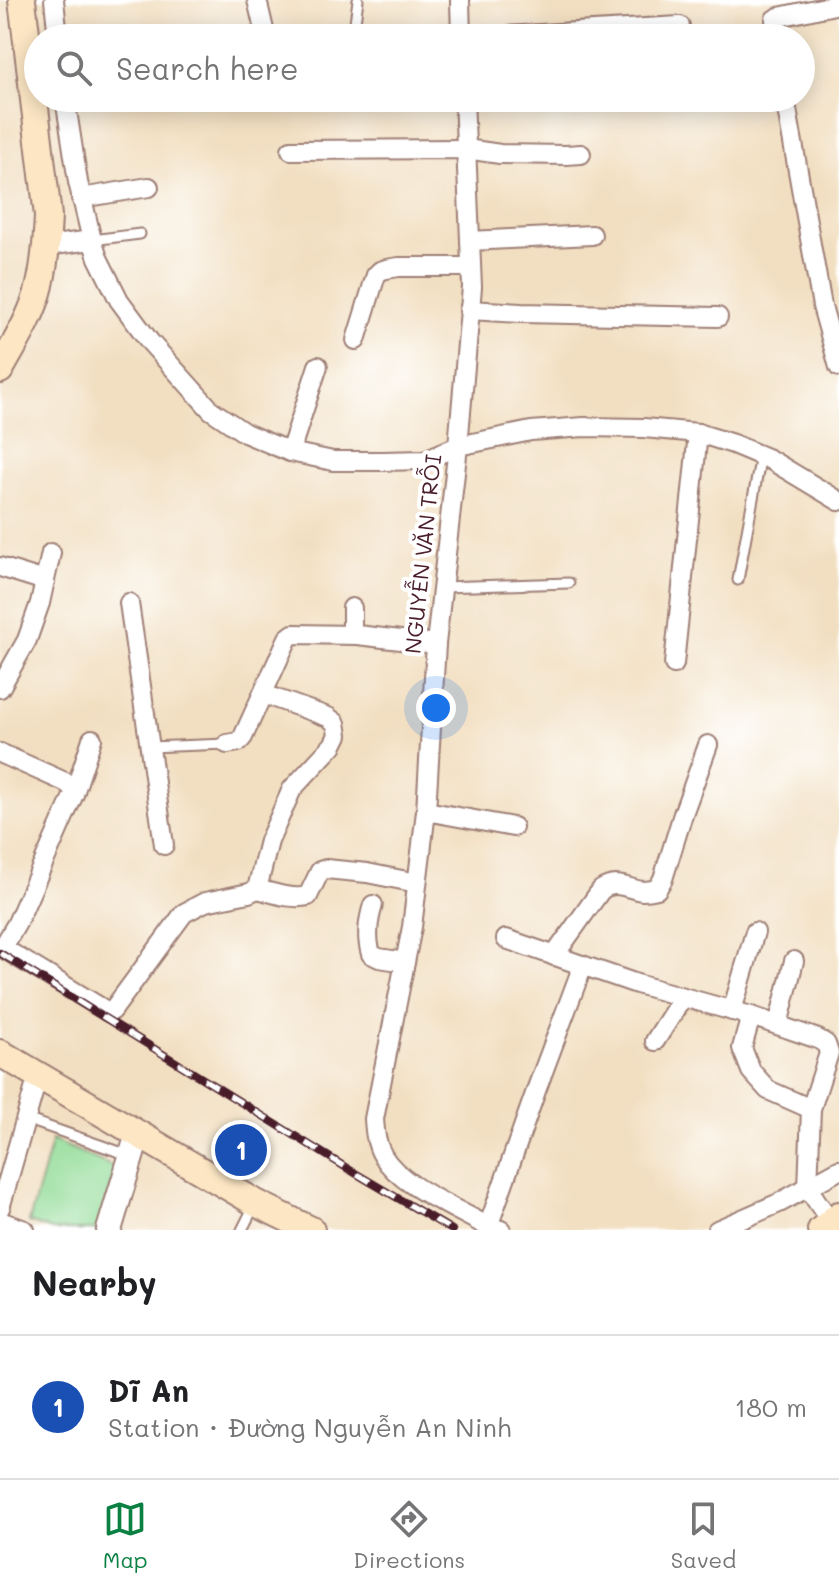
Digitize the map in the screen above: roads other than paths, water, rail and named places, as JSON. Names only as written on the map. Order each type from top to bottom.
[{"type":"main road","points":[[22,0],[25,24]]},
{"type":"main road","points":[[2,364],[29,317],[40,287],[46,246],[48,216],[35,112]]},
{"type":"main road","points":[[0,1053],[38,1076],[134,1145],[311,1230]]},
{"type":"street","points":[[54,0],[57,24]]},
{"type":"street","points":[[257,0],[263,24]]},
{"type":"street","points":[[459,24],[460,0]]},
{"type":"street","points":[[774,24],[779,17],[839,4]]},
{"type":"street","points":[[68,112],[81,198],[92,240],[119,300],[150,342],[211,410],[245,433],[290,452],[333,461],[425,460],[458,446],[531,431],[584,427],[698,433],[761,455],[839,501]]},
{"type":"street","name":"NGUYỄN VĂN TRỖI","points":[[465,112],[472,287],[436,644],[426,811],[405,962],[374,1119],[376,1140],[384,1159],[413,1186],[495,1228]]},
{"type":"street","points":[[787,112],[822,306],[839,367]]},
{"type":"street","points":[[291,150],[466,149],[511,154],[581,154]]},
{"type":"street","points":[[81,198],[149,187]]},
{"type":"street","points":[[470,241],[592,235]]},
{"type":"street","points":[[46,246],[92,240]]},
{"type":"street","points":[[356,340],[376,275],[380,271],[399,267],[471,267]]},
{"type":"street","points":[[469,310],[718,317]]},
{"type":"street","points":[[290,452],[318,366]]},
{"type":"street","points":[[674,664],[698,433]]},
{"type":"street","points":[[0,688],[27,640],[40,603],[51,553]]},
{"type":"street","points":[[0,567],[45,581]]},
{"type":"street","points":[[129,603],[164,845]]},
{"type":"street","points":[[352,608],[352,628],[357,635]]},
{"type":"street","points":[[227,744],[239,742],[288,638],[293,634],[357,635],[436,644]]},
{"type":"street","points":[[257,889],[269,841],[292,789],[333,745],[338,735],[336,723],[328,717],[263,694]]},
{"type":"street","points":[[92,739],[74,794],[6,928],[5,945],[9,953],[110,1012],[184,913],[205,902],[257,889],[290,897],[308,896],[320,871],[326,869],[417,883]]},
{"type":"street","points":[[554,956],[601,890],[619,884],[645,891],[657,889],[708,745]]},
{"type":"street","points":[[0,753],[65,782],[72,787],[74,794]]},
{"type":"street","points":[[426,811],[513,827]]},
{"type":"street","points":[[373,905],[368,933],[371,954],[405,962]]},
{"type":"street","points":[[732,1011],[755,932]]},
{"type":"street","points":[[506,939],[637,984],[751,1016],[826,1044],[834,1052],[811,1109],[808,1188],[830,1222]]},
{"type":"street","points":[[778,1025],[794,961]]},
{"type":"street","points":[[495,1228],[537,1088],[583,965]]},
{"type":"street","points":[[655,1041],[683,997]]},
{"type":"street","points":[[751,1016],[742,1048],[751,1071],[768,1090],[811,1109]]},
{"type":"street","points":[[0,1208],[38,1076]]},
{"type":"street","points":[[109,1230],[134,1145]]},
{"type":"street","points":[[717,1230],[808,1188],[839,1170]]},
{"type":"street","points":[[0,1221],[25,1230]]},
{"type":"lane","points":[[354,24],[358,0]]},
{"type":"lane","points":[[92,240],[140,234]]},
{"type":"lane","points":[[738,580],[761,455]]},
{"type":"lane","points":[[442,587],[569,583]]},
{"type":"lane","points":[[149,747],[227,744]]},
{"type":"lane","points":[[26,1119],[134,1145]]},
{"type":"lane","points":[[242,1230],[256,1203]]},
{"type":"railway","points":[[0,953],[452,1230]]},
{"type":"place","name":"Dĩ An","points":[[241,1150]]}]
